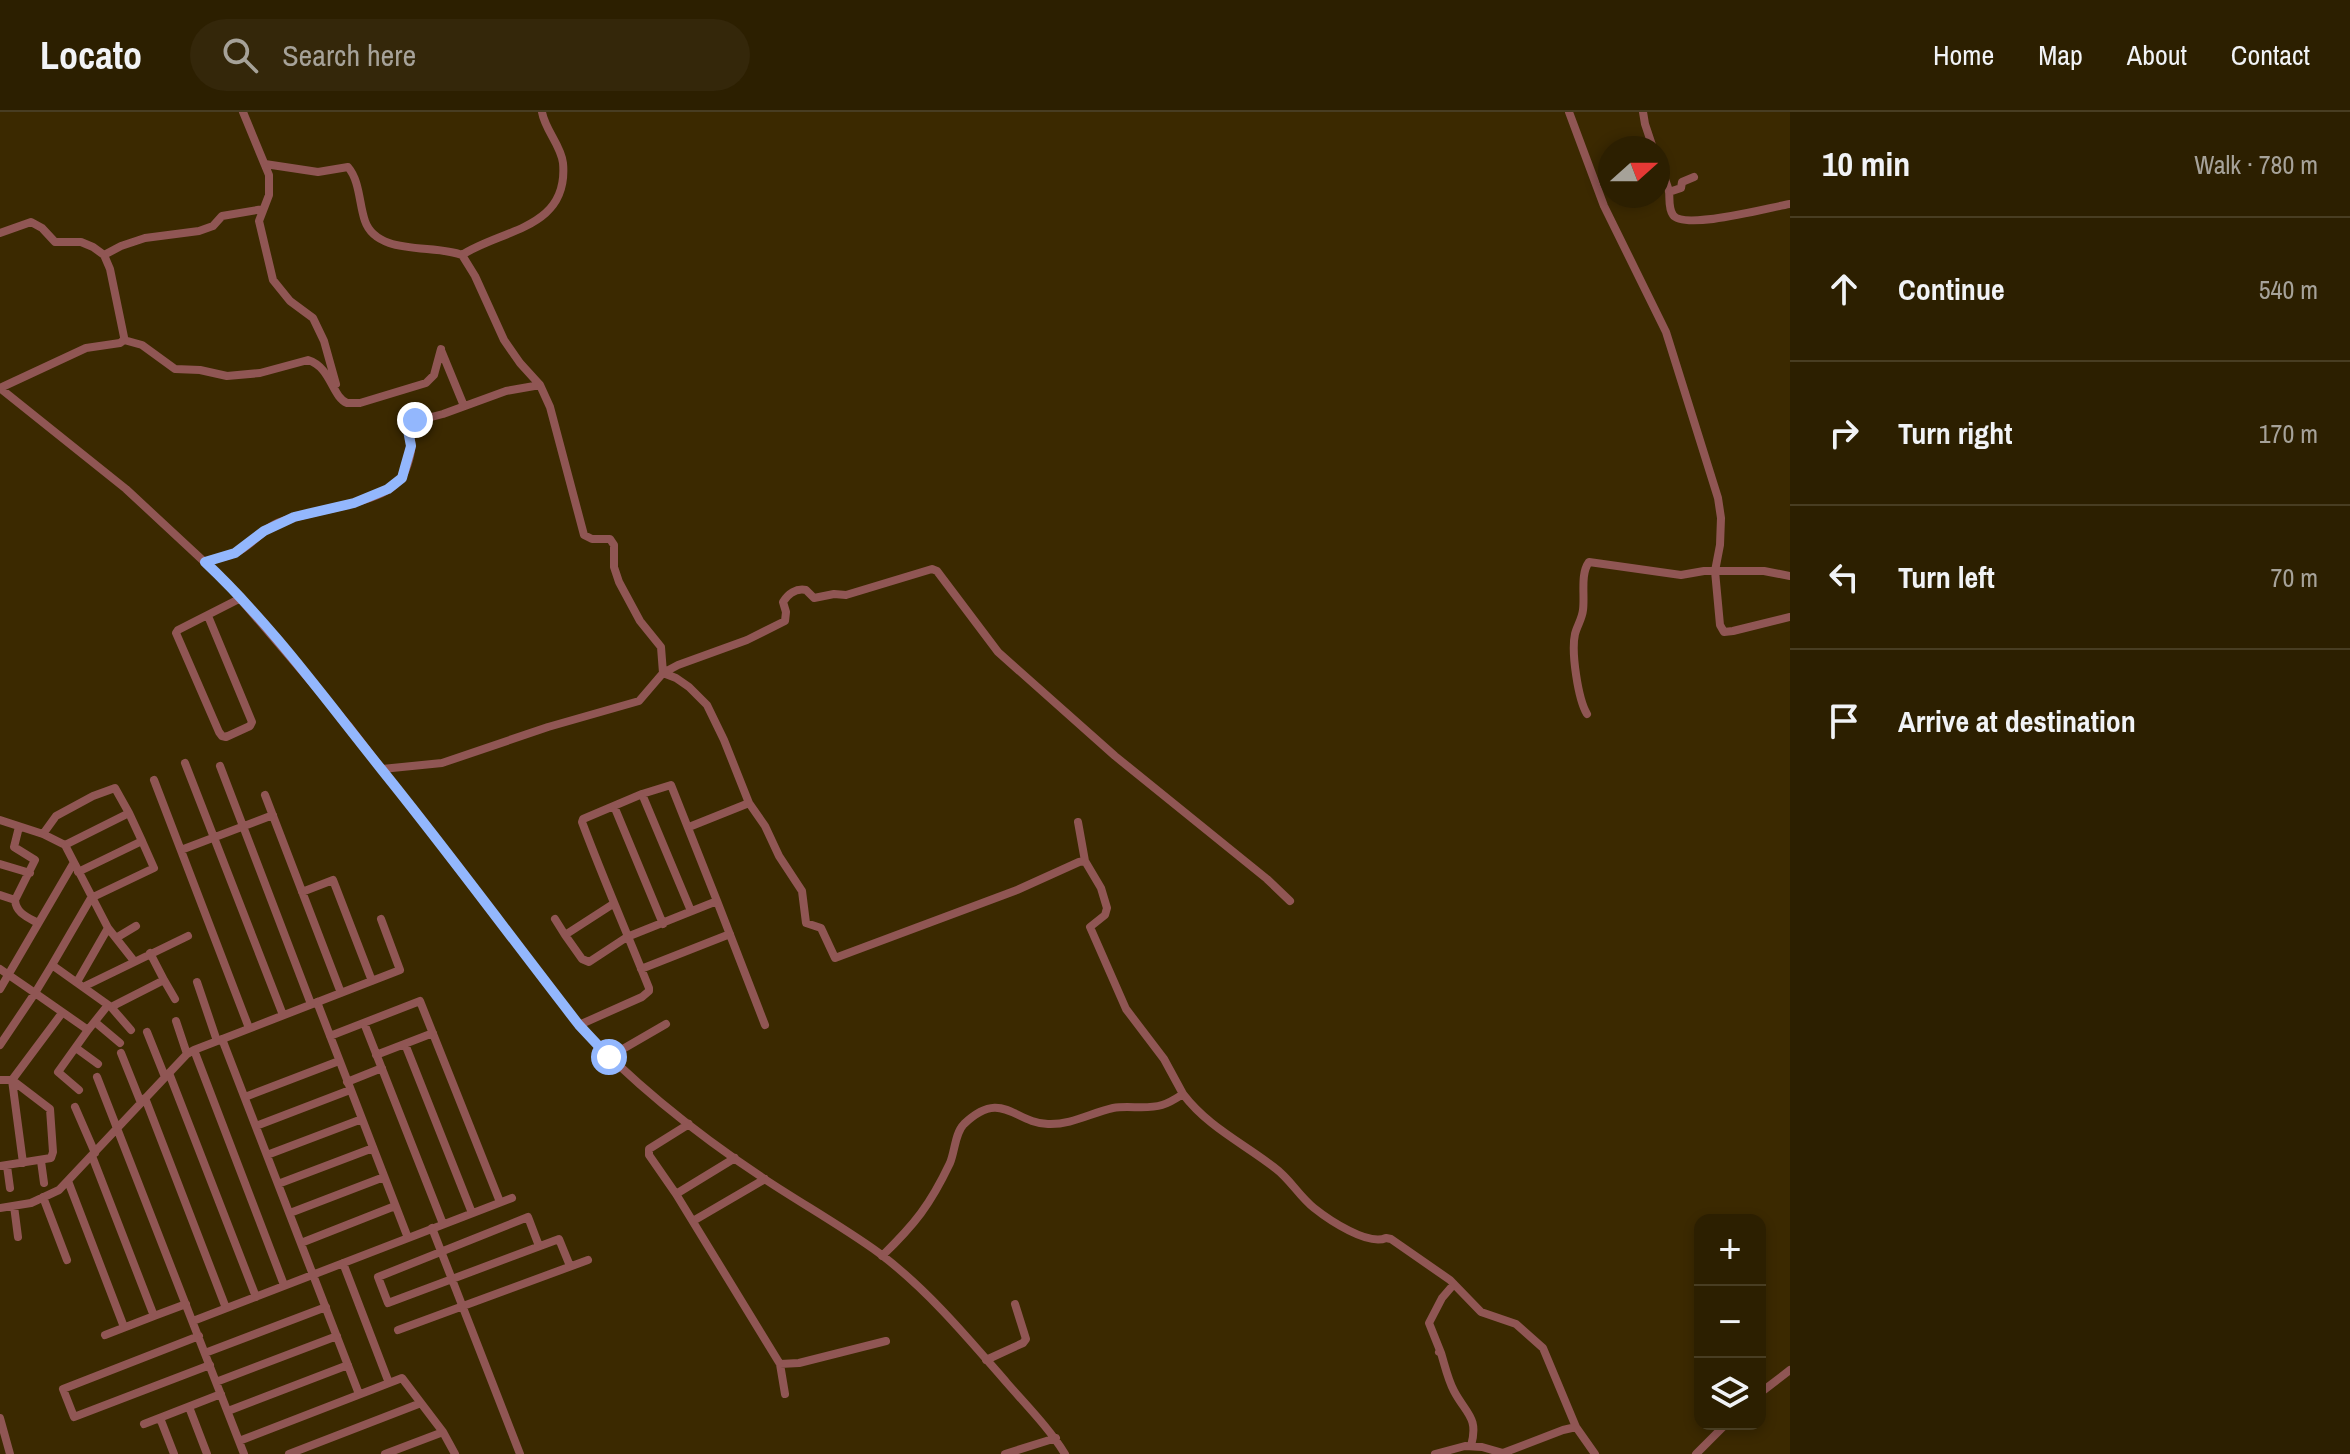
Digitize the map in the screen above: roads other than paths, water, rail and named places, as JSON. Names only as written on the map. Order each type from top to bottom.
[{"type":"street","points":[[243,112],[269,175],[269,195],[259,227],[273,280],[290,301],[313,318],[324,341],[343,400]]},
{"type":"street","points":[[265,164],[318,172],[348,167],[354,177],[365,220],[375,236],[409,248],[462,255],[536,222],[546,215],[554,203],[562,184],[562,159],[542,112]]},
{"type":"street","points":[[1569,112],[1604,206],[1666,332],[1718,498],[1720,545],[1715,571],[1720,625],[1724,632],[1733,631],[1790,617]]},
{"type":"street","points":[[1643,112],[1649,136]]},
{"type":"street","points":[[1670,192],[1681,188],[1682,182],[1694,177]]},
{"type":"street","points":[[1670,205],[1674,218],[1694,221],[1790,204]]},
{"type":"street","points":[[104,255],[145,238],[199,231],[213,226],[222,216],[263,209]]},
{"type":"street","points":[[0,233],[31,222],[42,228],[55,242],[81,242],[104,255],[117,297],[124,340]]},
{"type":"street","points":[[462,255],[504,340],[540,385],[550,407],[584,535],[613,542],[614,567],[619,582],[640,621],[661,647],[663,673]]},
{"type":"street","points":[[464,406],[441,349],[434,375],[426,383],[360,403],[343,400],[324,371],[308,360],[260,373],[227,376],[175,369],[142,345],[124,340],[86,348],[0,388],[115,479],[241,598],[411,804],[579,1025],[609,1057],[652,1096],[735,1158],[882,1256],[929,1298],[1056,1438],[1065,1454]]},
{"type":"street","points":[[205,562],[235,553],[264,531],[294,517],[354,503],[388,489],[402,478],[411,446],[408,423],[506,391],[540,385]]},
{"type":"street","points":[[1587,714],[1581,699],[1574,644],[1583,612],[1587,564],[1595,561],[1681,575],[1764,571],[1790,576]]},
{"type":"street","points":[[382,769],[442,763],[548,727],[639,701],[663,673],[747,640],[785,621],[783,602],[787,595],[798,590],[806,590],[814,598],[846,595],[928,570],[937,571],[998,652],[1099,743],[1290,901]]},
{"type":"street","points":[[208,616],[252,722],[250,726],[226,737],[219,732],[176,633],[241,598]]},
{"type":"street","points":[[663,673],[689,687],[707,705],[749,803],[802,891],[806,923],[821,928],[835,958],[1017,890],[1085,861]]},
{"type":"street","points":[[185,763],[283,1015]]},
{"type":"street","points":[[220,766],[408,1238]]},
{"type":"street","points":[[154,780],[249,1028]]},
{"type":"street","points":[[579,1025],[647,994],[649,988],[613,904],[583,819],[671,785],[765,1025]]},
{"type":"street","points":[[0,1045],[91,898],[154,868],[129,813],[113,787],[56,816],[43,834]]},
{"type":"street","points":[[642,794],[691,911]]},
{"type":"street","points":[[265,795],[341,993]]},
{"type":"street","points":[[689,827],[749,803]]},
{"type":"street","points":[[614,806],[663,924]]},
{"type":"street","points":[[65,845],[129,813]]},
{"type":"street","points":[[181,850],[273,815]]},
{"type":"street","points":[[0,820],[65,845],[108,928],[134,961]]},
{"type":"street","points":[[1078,822],[1085,861],[1106,902],[1105,915],[1090,927],[1131,1019],[1153,1042],[1193,1107],[1215,1127],[1276,1168],[1314,1208],[1362,1237],[1391,1239],[1454,1284],[1481,1312],[1516,1324],[1543,1348],[1576,1427],[1595,1454]]},
{"type":"street","points":[[19,827],[14,847],[35,858],[35,864],[15,900],[17,910],[38,923]]},
{"type":"street","points":[[0,989],[38,923],[76,868],[142,841]]},
{"type":"street","points":[[0,864],[30,873]]},
{"type":"street","points":[[302,892],[333,880],[372,981]]},
{"type":"street","points":[[0,895],[15,900]]},
{"type":"street","points":[[555,919],[589,962],[627,937],[717,901]]},
{"type":"street","points":[[565,935],[613,904]]},
{"type":"street","points":[[0,1208],[31,1203],[59,1190],[191,1052],[400,970],[381,919]]},
{"type":"street","points":[[116,938],[136,926]]},
{"type":"street","points":[[80,985],[108,928]]},
{"type":"street","points":[[641,969],[730,934]]},
{"type":"street","points":[[80,985],[188,936]]},
{"type":"street","points":[[150,953],[175,999]]},
{"type":"street","points":[[52,965],[109,1006],[131,1030]]},
{"type":"street","points":[[0,969],[88,1030]]},
{"type":"street","points":[[79,1090],[58,1072],[88,1030],[109,1006],[164,980]]},
{"type":"street","points":[[197,982],[245,1097],[359,1394]]},
{"type":"street","points":[[330,1036],[420,1001],[500,1202]]},
{"type":"street","points":[[23,1163],[12,1080],[62,1013]]},
{"type":"street","points":[[176,1021],[284,1285]]},
{"type":"street","points":[[95,1022],[120,1048],[226,1308]]},
{"type":"street","points":[[364,1023],[443,1224]]},
{"type":"street","points":[[609,1057],[666,1024]]},
{"type":"street","points":[[147,1032],[256,1297]]},
{"type":"street","points":[[376,1055],[433,1033]]},
{"type":"street","points":[[405,1044],[472,1213]]},
{"type":"street","points":[[76,1048],[98,1064]]},
{"type":"street","points":[[245,1097],[339,1061]]},
{"type":"street","points":[[256,1126],[349,1086],[382,1068]]},
{"type":"street","points":[[97,1077],[244,1454]]},
{"type":"street","points":[[0,1080],[12,1080],[51,1113],[53,1155],[41,1161],[4,1166],[10,1188]]},
{"type":"street","points":[[882,1256],[908,1232],[929,1204],[951,1161],[959,1131],[967,1121],[988,1109],[1002,1108],[1035,1123],[1051,1124],[1080,1119],[1113,1108],[1159,1106],[1183,1094]]},
{"type":"street","points":[[75,1107],[154,1316]]},
{"type":"street","points":[[267,1155],[362,1119]]},
{"type":"street","points":[[689,1124],[649,1149],[649,1155],[780,1364],[785,1394]]},
{"type":"street","points":[[278,1184],[373,1148]]},
{"type":"street","points":[[676,1194],[735,1158]]},
{"type":"street","points":[[41,1161],[44,1183]]},
{"type":"street","points":[[290,1213],[384,1177]]},
{"type":"street","points":[[693,1221],[765,1179]]},
{"type":"street","points":[[68,1181],[124,1327]]},
{"type":"street","points":[[43,1197],[67,1260]]},
{"type":"street","points":[[193,1321],[512,1198]]},
{"type":"street","points":[[14,1206],[18,1237]]},
{"type":"street","points":[[301,1243],[395,1206]]},
{"type":"street","points":[[539,1246],[528,1217],[378,1277],[388,1303],[559,1239],[570,1266]]},
{"type":"street","points":[[432,1228],[520,1454]]},
{"type":"street","points":[[398,1330],[588,1260]]},
{"type":"street","points":[[343,1263],[389,1383]]},
{"type":"street","points":[[1454,1284],[1442,1298],[1429,1323],[1453,1390],[1469,1412],[1474,1437],[1471,1446]]},
{"type":"street","points":[[105,1335],[186,1304]]},
{"type":"street","points":[[986,1360],[1026,1339],[1015,1304]]},
{"type":"street","points":[[205,1353],[326,1307]]},
{"type":"street","points":[[199,1336],[63,1389],[74,1417],[210,1365]]},
{"type":"street","points":[[216,1382],[337,1336]]},
{"type":"street","points":[[780,1364],[799,1363],[886,1341]]},
{"type":"street","points":[[228,1411],[348,1365]]},
{"type":"street","points":[[1766,1388],[1790,1370]]},
{"type":"street","points":[[239,1441],[402,1378],[443,1432],[455,1454]]},
{"type":"street","points":[[144,1424],[221,1394]]},
{"type":"street","points":[[289,1454],[421,1403]]},
{"type":"street","points":[[189,1407],[207,1454]]},
{"type":"street","points":[[0,1418],[10,1454]]},
{"type":"street","points":[[160,1418],[174,1454]]},
{"type":"street","points":[[1435,1454],[1471,1446],[1503,1453],[1576,1427]]},
{"type":"street","points":[[1696,1454],[1720,1430]]},
{"type":"street","points":[[385,1454],[443,1432]]},
{"type":"street","points":[[1005,1454],[1056,1438]]}]
